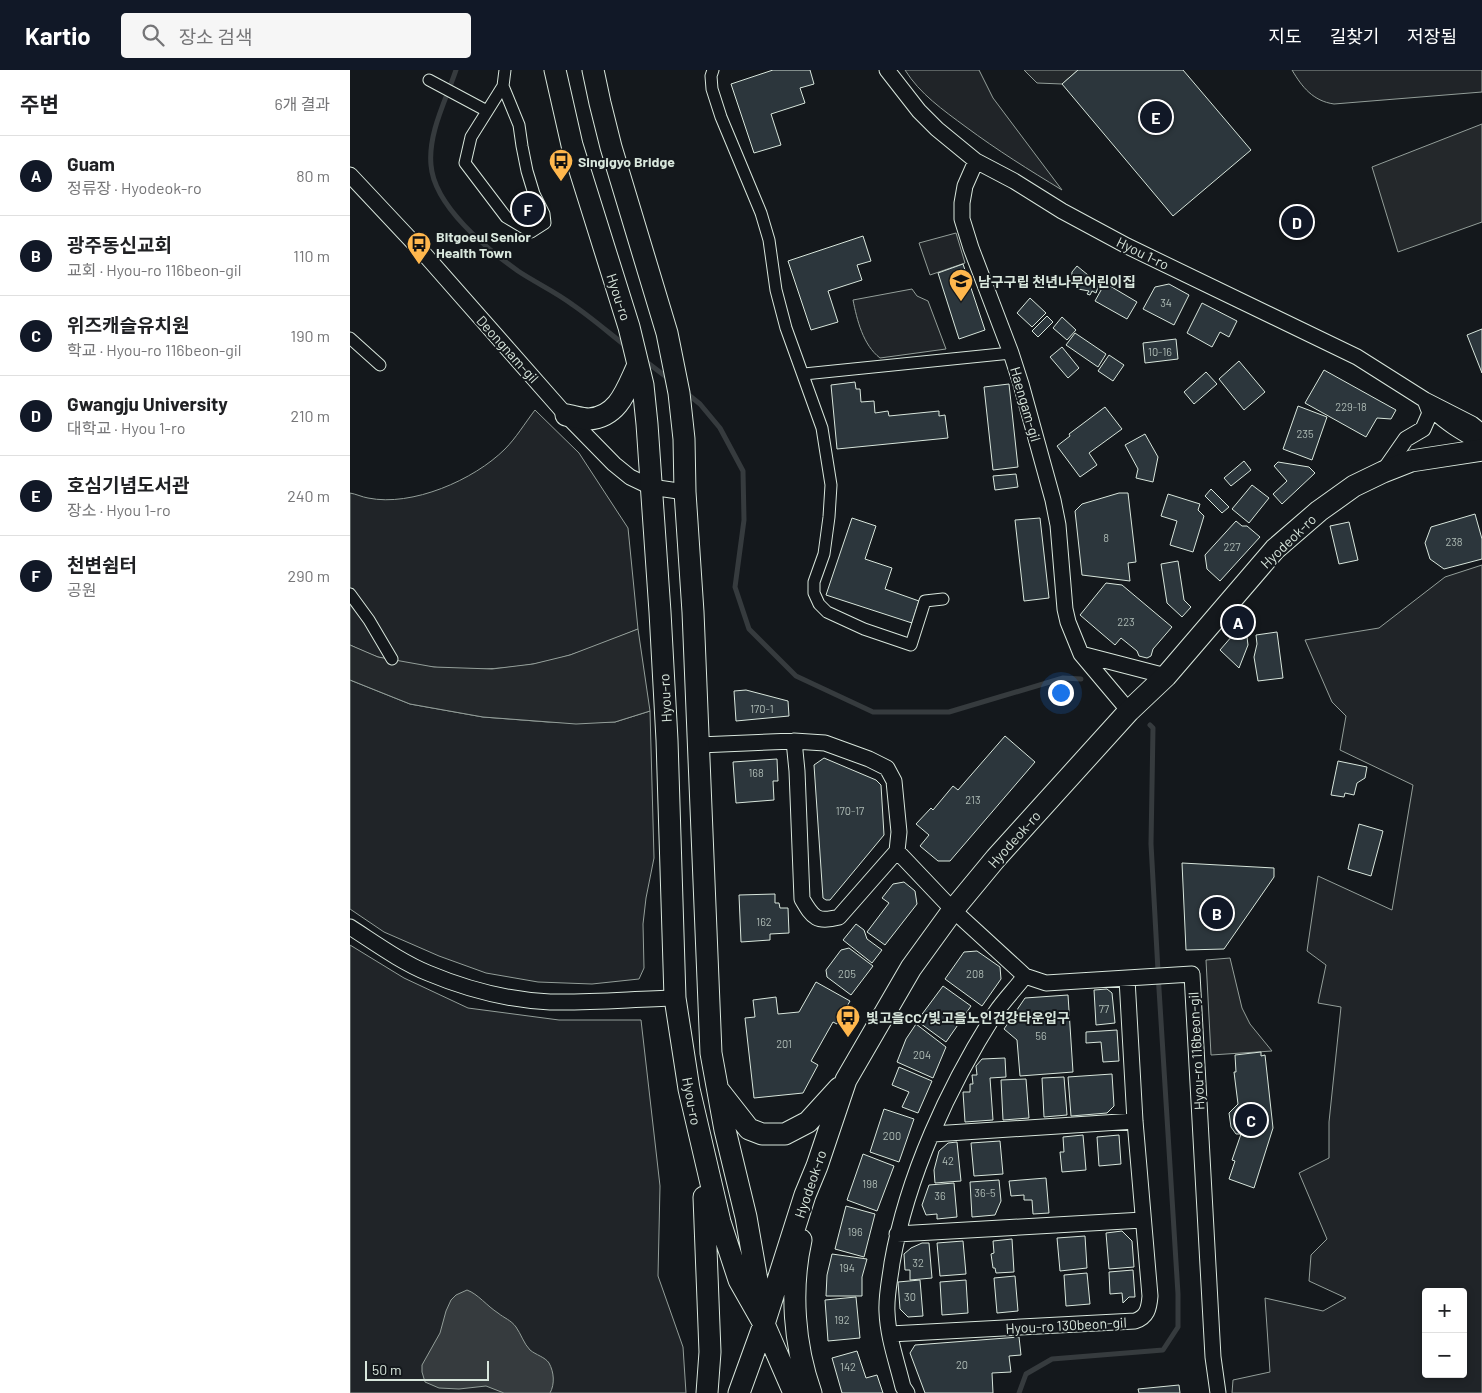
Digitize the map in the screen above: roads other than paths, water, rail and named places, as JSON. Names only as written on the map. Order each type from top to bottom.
[{"type":"main road","name":"Hyou-ro","points":[[555,70],[572,145],[629,327],[643,384],[656,548],[667,740],[671,923],[675,998],[687,1080],[720,1222],[739,1280],[764,1324],[794,1393]]},
{"type":"main road","name":"Hyou-ro","points":[[593,70],[611,147],[656,295],[679,392],[684,439],[685,492],[693,612],[708,1021],[716,1088],[746,1217],[764,1324]]},
{"type":"main road","points":[[566,415],[587,419],[608,414],[622,400],[638,364]]},
{"type":"main road","name":"Hyodeok-ro","points":[[739,1393],[846,1080],[911,968],[953,910],[996,858],[1129,711],[1166,676],[1275,549],[1319,511],[1354,486],[1383,472],[1411,461],[1482,450]]},
{"type":"main road","points":[[716,1088],[749,1129],[762,1134],[785,1134],[808,1122],[846,1080]]},
{"type":"main road","points":[[702,1151],[710,1352],[707,1393]]},
{"type":"main road","points":[[811,1393],[805,1376],[798,1337],[795,1291],[800,1245],[817,1166]]},
{"type":"street","points":[[503,86],[519,125],[522,146],[534,194],[544,214],[545,224],[531,232],[506,217],[465,163],[471,137],[503,86],[505,70]]},
{"type":"street","points":[[713,70],[711,76],[712,89],[720,117],[761,213],[769,240],[776,290],[822,428],[831,485],[824,554],[814,582],[814,593],[819,604],[827,612],[864,629],[912,645],[925,601],[943,599]]},
{"type":"street","name":"Hyou 1-ro","points":[[888,70],[919,111],[937,130],[976,161],[1127,246],[1357,356],[1424,400],[1472,424],[1482,432]]},
{"type":"street","points":[[434,83],[487,111]]},
{"type":"street","name":"Haengam-gil","points":[[976,161],[965,186],[962,219],[971,248],[1011,353],[1053,500],[1058,525],[1065,609],[1068,622],[1081,654],[1129,711]]},
{"type":"street","name":"Deongnam-gil","points":[[350,174],[426,256],[566,415],[614,464],[630,477],[651,487],[685,492]]},
{"type":"street","points":[[350,338],[380,364]]},
{"type":"street","points":[[804,374],[1011,353]]},
{"type":"street","points":[[1383,472],[1406,439],[1423,429],[1430,413],[1424,400]]},
{"type":"street","name":"Hyou 1-ro","points":[[1424,400],[1442,419],[1482,444]]},
{"type":"street","points":[[350,594],[370,620],[392,659]]},
{"type":"street","points":[[1081,654],[1166,676]]},
{"type":"street","points":[[699,745],[794,741],[824,743],[869,758],[887,768],[894,781],[899,832],[897,851],[840,916],[826,920],[811,915],[802,899],[794,741]]},
{"type":"street","name":"Hyou-ro 116beon-gil","points":[[897,851],[953,910],[1025,976],[1046,983],[1192,974],[1213,1357],[1218,1393]]},
{"type":"street","points":[[350,927],[426,972],[460,986],[493,994],[524,1000],[549,1002],[675,998]]},
{"type":"street","points":[[907,1393],[903,1387],[890,1334],[887,1311],[897,1234],[916,1177],[957,1079],[998,1010],[1025,976]]},
{"type":"street","name":"Hyou-ro 130beon-gil","points":[[890,1334],[1134,1321],[1145,1315],[1150,1296],[1135,1121],[1133,978]]},
{"type":"street","points":[[933,1134],[1135,1121]]},
{"type":"street","points":[[897,1234],[1143,1220]]},
{"type":"waterway","points":[[456,70],[432,141],[431,165],[434,180],[441,196],[464,225],[492,251],[518,271],[566,300],[627,347]]},
{"type":"waterway","points":[[644,360],[669,379]]},
{"type":"waterway","points":[[685,392],[700,404],[720,428],[743,471],[744,520],[735,587],[749,629],[796,676],[873,712],[949,712],[1063,678],[1081,679]]},
{"type":"waterway","points":[[1019,1393],[1026,1374],[1052,1359],[1163,1350],[1178,1327],[1178,1294],[1151,844],[1153,728],[1150,725]]},
{"type":"place","name":"호심기념도서관","points":[[1156,117]]},
{"type":"place","name":"Singigyo Bridge","points":[[561,182]]},
{"type":"place","name":"천변쉼터","points":[[528,209]]},
{"type":"place","name":"Gwangju University","points":[[1297,222]]},
{"type":"place","name":"Bitgoeul Senior Health Town","points":[[419,265]]},
{"type":"place","name":"남구구립 천년나무어린이집","points":[[961,302]]},
{"type":"place","name":"Guam","points":[[1238,622]]},
{"type":"place","name":"광주동신교회","points":[[1217,913]]},
{"type":"place","name":"빛고을CC/빛고을노인건강타운입구","points":[[848,1038]]},
{"type":"place","name":"위즈캐슬유치원","points":[[1251,1120]]}]
